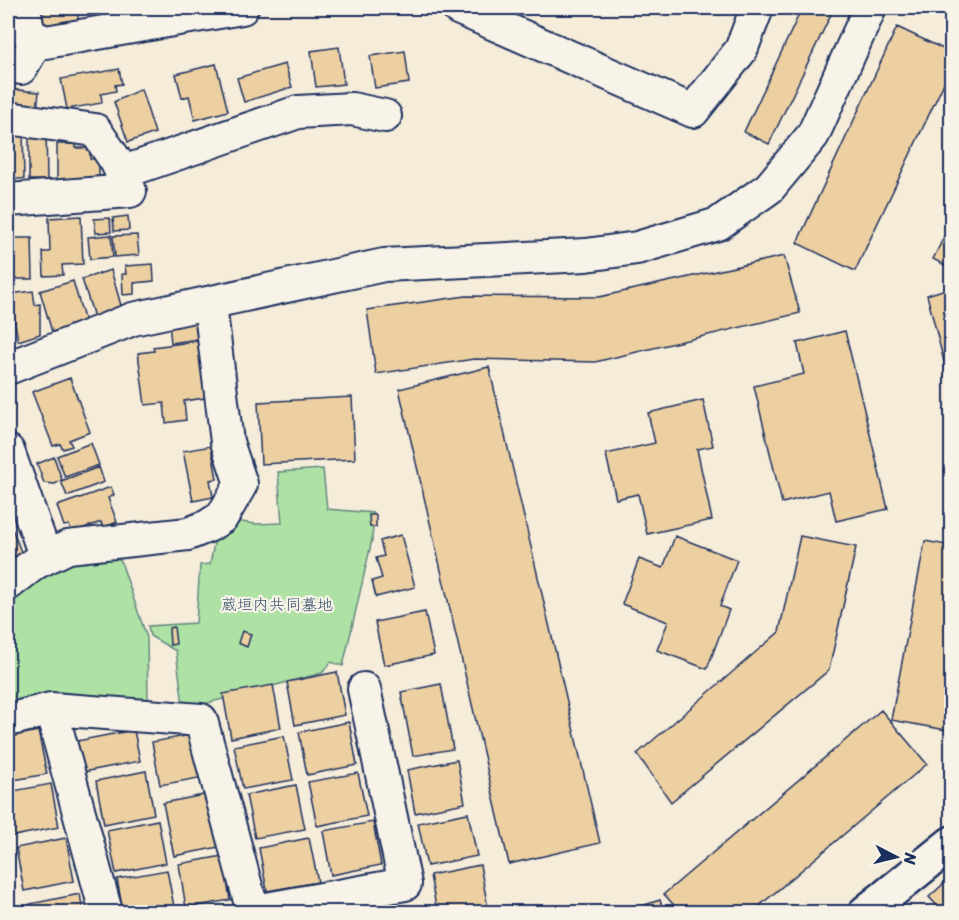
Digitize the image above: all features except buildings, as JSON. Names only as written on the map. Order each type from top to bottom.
[{"type":"street","points":[[24,8],[29,35],[46,42],[148,15],[242,8]]},
{"type":"street","points":[[458,8],[693,111],[741,50],[757,8]]},
{"type":"street","points":[[8,368],[133,320],[210,305],[384,265],[586,255],[637,248],[718,224],[769,188],[813,135],[870,8]]},
{"type":"street","points":[[8,66],[21,68],[38,39]]},
{"type":"street","points":[[122,173],[297,112],[352,109],[385,116]]},
{"type":"street","points":[[8,117],[95,130],[122,173],[130,191],[8,200]]},
{"type":"street","points":[[8,584],[35,563],[68,547],[188,534],[222,517],[241,484],[226,442],[210,305]]},
{"type":"street","points":[[8,451],[18,513],[41,544]]},
{"type":"street","points":[[8,720],[51,709],[201,720],[252,912],[405,884],[364,689]]},
{"type":"street","points":[[51,709],[106,912]]},
{"type":"street","points":[[866,912],[951,843]]},
{"type":"green space","name":"蔵垣内共同墓地","points":[[323,469],[327,509],[374,513],[372,540],[343,666],[331,662],[322,673],[196,706],[183,705],[176,651],[150,636],[148,626],[196,623],[200,565],[210,564],[217,529],[226,520],[256,524],[282,523],[278,472]]},
{"type":"green space","points":[[118,553],[147,638],[148,703],[60,692],[8,707],[8,593],[47,569]]}]
